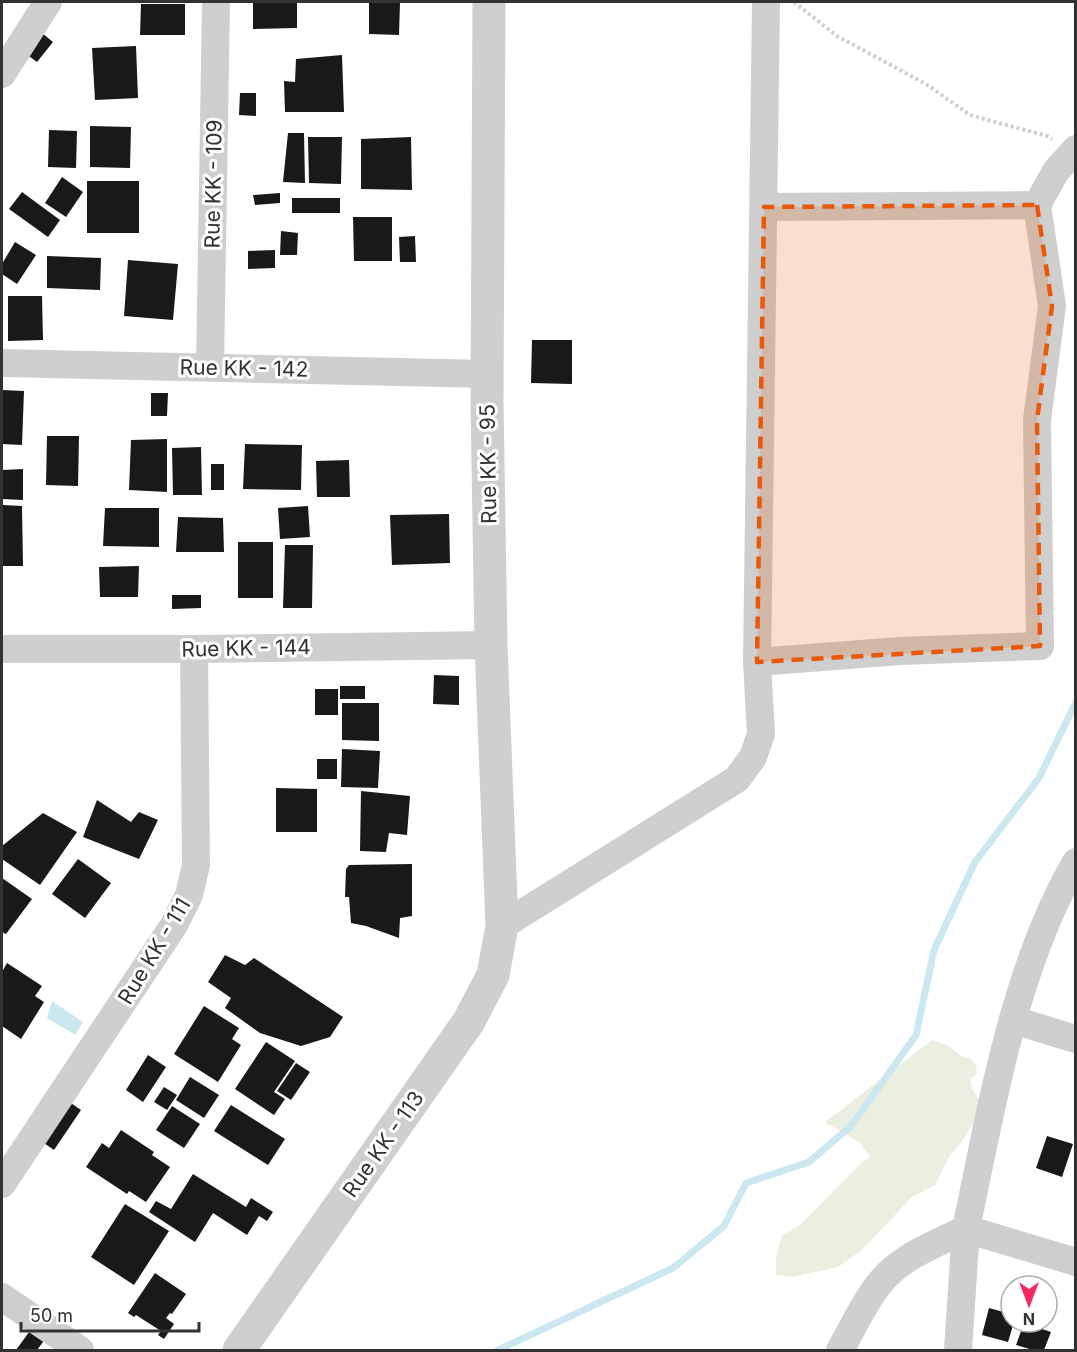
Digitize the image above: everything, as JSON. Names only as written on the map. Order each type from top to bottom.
[{"type":"street","points":[[2,74],[48,2]]},
{"type":"street","name":"Rue KK - 109","points":[[210,367],[216,2]]},
{"type":"street","name":"Rue KK - 95","points":[[489,2],[487,374],[491,645],[502,926]]},
{"type":"street","points":[[502,926],[737,779],[753,757],[761,734],[757,662],[766,2]]},
{"type":"street","points":[[757,662],[900,651],[1040,646],[1037,420],[1052,306],[1036,205],[1056,171],[1074,151]]},
{"type":"street","points":[[764,207],[1036,205]]},
{"type":"street","name":"Rue KK - 142","points":[[2,363],[487,374]]},
{"type":"street","name":"Rue KK - 144","points":[[2,649],[491,645]]},
{"type":"street","name":"Rue KK - 111","points":[[2,1184],[174,925],[189,895],[196,865],[194,649]]},
{"type":"street","points":[[958,1350],[966,1229],[1013,1020],[1042,932],[1064,911],[1076,862]]},
{"type":"street","name":"Rue KK - 113","points":[[239,1350],[469,1021],[493,975],[502,926]]},
{"type":"street","points":[[1013,1020],[1076,1039]]},
{"type":"street","points":[[840,1350],[879,1283],[896,1266],[966,1229],[1076,1262]]},
{"type":"street","points":[[2,1297],[80,1350]]},
{"type":"path","points":[[794,2],[837,36],[926,84],[970,115],[1047,136],[1074,151]]},
{"type":"highlighted area","points":[[1037,205],[1052,306],[1037,420],[1040,646],[757,662],[764,207]]},
{"type":"green space","points":[[932,1040],[947,1045],[963,1057],[970,1058],[976,1065],[977,1074],[970,1079],[975,1094],[985,1106],[984,1113],[951,1154],[935,1185],[911,1198],[862,1250],[838,1267],[793,1277],[776,1275],[776,1259],[782,1235],[800,1225],[861,1163],[870,1157],[860,1143],[825,1122]]},
{"type":"water","points":[[52,1001],[83,1022],[75,1035],[47,1018]]},
{"type":"building","points":[[253,2],[297,2],[297,28],[253,29]]},
{"type":"building","points":[[369,2],[400,2],[399,35],[369,34]]},
{"type":"building","points":[[141,4],[185,4],[185,35],[140,35]]},
{"type":"building","points":[[42,33],[53,42],[37,62],[26,54]]},
{"type":"building","points":[[136,46],[138,98],[95,100],[92,48]]},
{"type":"building","points":[[342,55],[344,112],[285,112],[284,81],[295,82],[296,59]]},
{"type":"building","points":[[240,93],[256,93],[256,116],[239,115]]},
{"type":"building","points":[[90,126],[131,127],[130,168],[90,167]]},
{"type":"building","points":[[49,130],[77,131],[76,168],[48,167]]},
{"type":"building","points":[[288,133],[304,133],[305,183],[283,182]]},
{"type":"building","points":[[308,137],[342,137],[341,184],[309,183]]},
{"type":"building","points":[[411,137],[412,190],[361,189],[361,139]]},
{"type":"building","points":[[62,177],[83,192],[66,217],[45,203]]},
{"type":"building","points":[[87,181],[139,181],[139,233],[87,233]]},
{"type":"building","points":[[22,192],[60,220],[48,237],[9,209]]},
{"type":"building","points":[[280,193],[280,203],[255,205],[253,195]]},
{"type":"building","points":[[292,198],[340,198],[340,213],[292,213]]},
{"type":"building","points":[[353,217],[392,217],[392,261],[354,261]]},
{"type":"building","points":[[281,231],[298,233],[297,255],[280,255]]},
{"type":"building","points":[[415,236],[416,262],[400,262],[399,237]]},
{"type":"building","points":[[15,242],[36,255],[17,284],[2,274],[2,264]]},
{"type":"building","points":[[275,250],[275,268],[248,269],[248,251]]},
{"type":"building","points":[[47,256],[101,258],[100,290],[47,288]]},
{"type":"building","points":[[128,260],[178,264],[173,320],[124,316]]},
{"type":"building","points":[[8,296],[42,296],[43,340],[8,341]]},
{"type":"building","points":[[532,340],[572,340],[572,384],[531,383]]},
{"type":"building","points":[[2,390],[24,391],[22,445],[2,444]]},
{"type":"building","points":[[151,393],[168,393],[167,416],[151,416]]},
{"type":"building","points":[[47,436],[79,436],[78,486],[46,485]]},
{"type":"building","points":[[167,439],[167,492],[129,490],[131,440]]},
{"type":"building","points":[[245,444],[302,445],[301,490],[243,489]]},
{"type":"building","points":[[201,447],[202,495],[173,495],[172,448]]},
{"type":"building","points":[[349,460],[350,497],[317,497],[316,461]]},
{"type":"building","points":[[211,464],[224,464],[224,490],[211,490]]},
{"type":"building","points":[[23,469],[23,500],[2,499],[2,470]]},
{"type":"building","points":[[2,505],[22,506],[23,566],[2,566]]},
{"type":"building","points":[[308,506],[310,537],[280,539],[278,508]]},
{"type":"building","points":[[105,508],[159,508],[159,547],[103,546]]},
{"type":"building","points":[[449,514],[450,563],[392,565],[390,515]]},
{"type":"building","points":[[178,517],[223,518],[224,552],[176,552]]},
{"type":"building","points":[[238,542],[273,542],[273,598],[238,598]]},
{"type":"building","points":[[285,545],[313,545],[312,608],[283,608]]},
{"type":"building","points":[[139,566],[138,597],[100,597],[99,567]]},
{"type":"building","points":[[172,595],[201,595],[201,608],[172,609]]},
{"type":"building","points":[[434,675],[459,676],[459,705],[433,704]]},
{"type":"building","points":[[340,686],[365,686],[365,699],[340,699]]},
{"type":"building","points":[[315,689],[338,689],[338,715],[315,715]]},
{"type":"building","points":[[342,703],[379,703],[379,741],[342,740]]},
{"type":"building","points":[[342,749],[380,751],[378,788],[341,787]]},
{"type":"building","points":[[317,759],[337,759],[337,779],[317,779]]},
{"type":"building","points":[[276,788],[317,789],[317,832],[276,832]]},
{"type":"building","points":[[361,791],[410,796],[407,835],[389,833],[386,852],[360,851]]},
{"type":"building","points":[[97,800],[131,822],[139,812],[158,820],[139,859],[83,837]]},
{"type":"building","points":[[43,813],[77,832],[40,885],[2,859],[2,846]]},
{"type":"building","points":[[78,859],[111,883],[85,918],[52,894]]},
{"type":"building","points":[[412,864],[412,916],[400,918],[399,938],[351,923],[349,897],[345,897],[346,869],[349,865]]},
{"type":"building","points":[[2,878],[32,899],[6,934],[2,932]]},
{"type":"building","points":[[225,955],[245,965],[254,958],[343,1017],[330,1037],[301,1046],[260,1033],[225,1008],[231,998],[208,982]]},
{"type":"building","points":[[7,963],[42,986],[35,996],[44,1002],[21,1039],[2,1026],[2,972]]},
{"type":"building","points":[[204,1006],[239,1028],[232,1039],[241,1045],[218,1082],[174,1054]]},
{"type":"building","points":[[266,1042],[295,1061],[274,1092],[285,1099],[274,1115],[235,1089]]},
{"type":"building","points":[[148,1055],[166,1067],[143,1102],[126,1090]]},
{"type":"building","points":[[296,1063],[310,1072],[291,1100],[277,1091]]},
{"type":"building","points":[[190,1077],[219,1095],[204,1118],[176,1100]]},
{"type":"building","points":[[164,1087],[177,1095],[167,1110],[154,1102]]},
{"type":"building","points":[[65,1099],[81,1110],[54,1150],[38,1139]]},
{"type":"building","points":[[231,1105],[285,1139],[268,1165],[214,1131]]},
{"type":"building","points":[[172,1106],[200,1124],[184,1148],[156,1130]]},
{"type":"building","points":[[121,1130],[154,1152],[152,1155],[170,1167],[146,1202],[129,1191],[127,1194],[86,1167],[102,1143],[109,1148]]},
{"type":"building","points":[[1047,1136],[1073,1144],[1062,1177],[1036,1168]]},
{"type":"building","points":[[193,1174],[246,1207],[251,1198],[273,1212],[267,1221],[259,1216],[247,1235],[213,1213],[195,1242],[149,1212],[156,1201],[171,1209]]},
{"type":"building","points":[[125,1204],[169,1231],[134,1285],[91,1257]]},
{"type":"building","points":[[155,1273],[186,1294],[172,1314],[170,1313],[166,1318],[174,1324],[164,1339],[158,1335],[161,1331],[136,1315],[134,1317],[128,1313]]},
{"type":"building","points":[[989,1308],[999,1311],[999,1334],[1010,1334],[1008,1342],[982,1335]]},
{"type":"building","points":[[32,1328],[46,1338],[37,1350],[16,1350]]},
{"type":"building","points":[[1020,1334],[1050,1334],[1044,1350],[1033,1350],[1016,1345]]},
{"type":"waterway","points":[[498,1350],[673,1268],[724,1226],[746,1183],[809,1162],[851,1126],[916,1035],[934,950],[975,862],[1039,778],[1076,702]]}]
